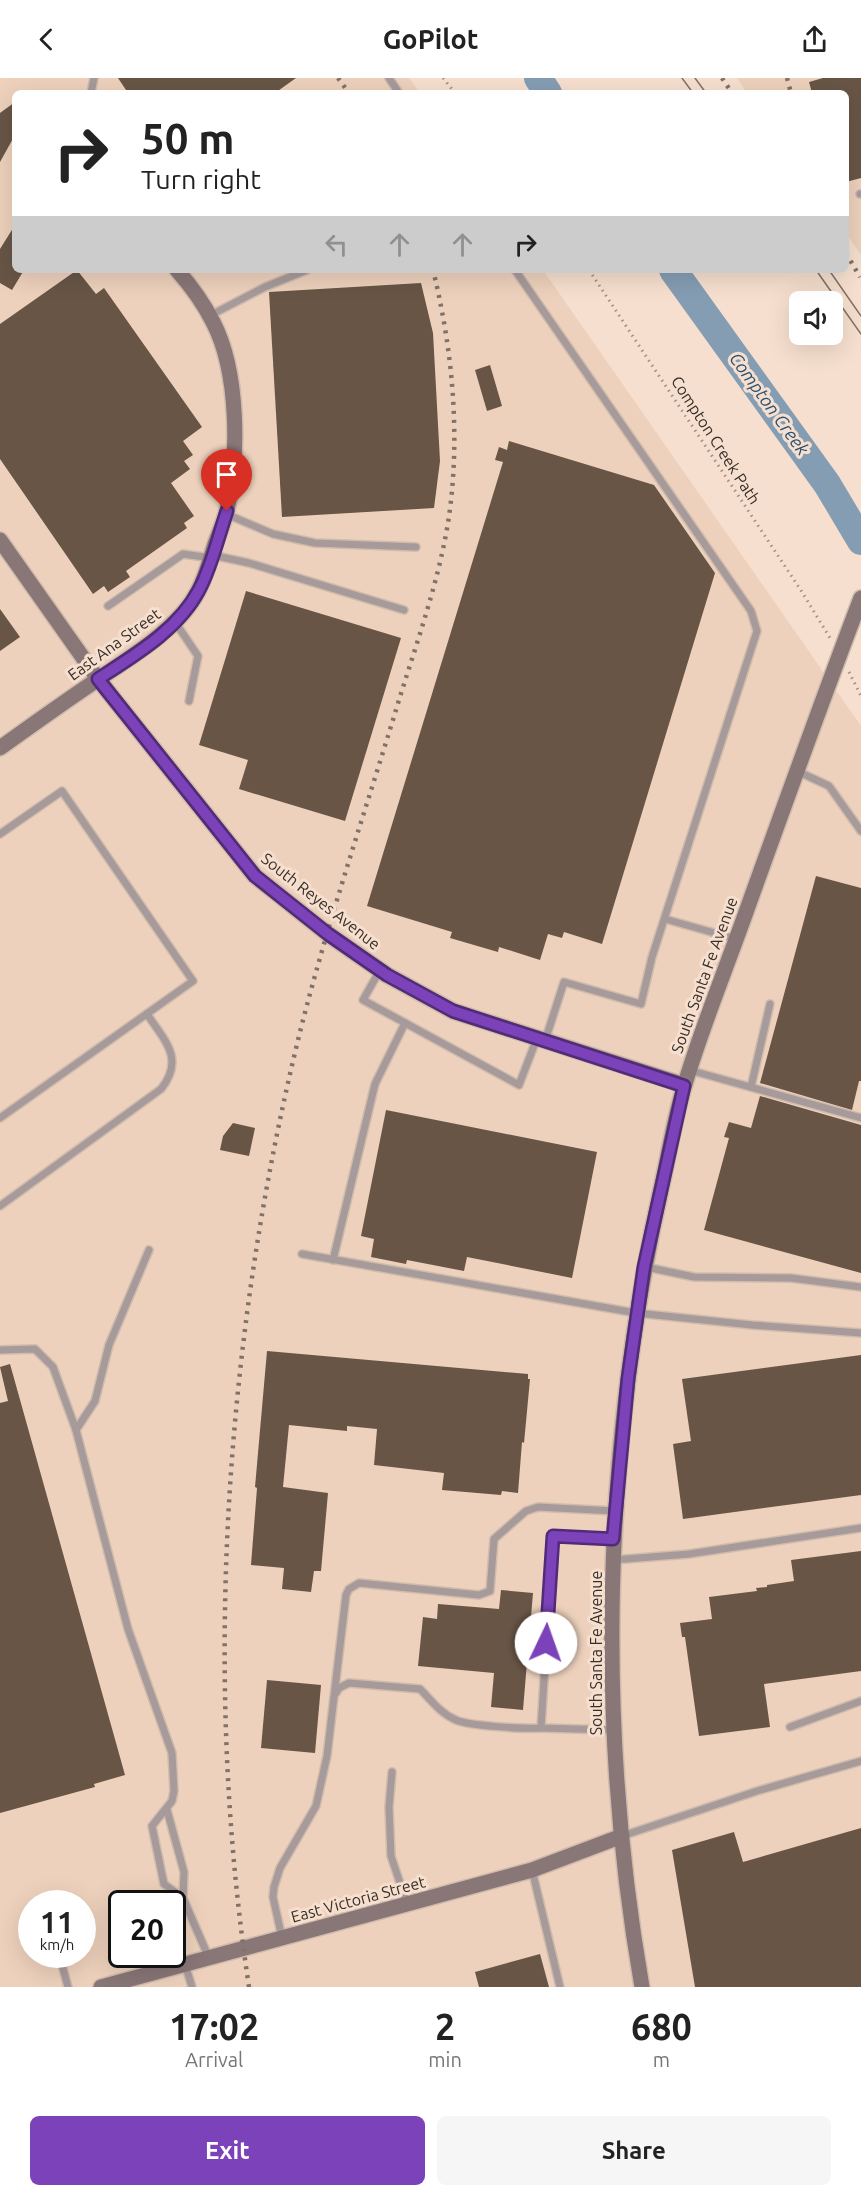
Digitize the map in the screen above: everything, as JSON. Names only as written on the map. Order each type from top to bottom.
[{"type":"street","name":"East Ana Street","points":[[0,748],[139,652],[175,622],[198,592],[212,557],[226,514],[232,476],[235,443],[233,404],[223,349],[209,316],[180,273]]},
{"type":"street","name":"South Reyes Avenue","points":[[0,540],[98,679],[255,876],[328,934],[380,970],[453,1011],[684,1086]]},
{"type":"street","name":"South Santa Fe Avenue","points":[[642,1987],[622,1836],[613,1730],[613,1539],[636,1313],[644,1267],[689,1070],[796,771],[861,598]]},
{"type":"street","name":"East Victoria Street","points":[[186,1964],[532,1870],[622,1836]]},
{"type":"street","name":"East Victoria Street","points":[[101,1987],[170,1968]]},
{"type":"lane","points":[[209,316],[265,287],[300,273]]},
{"type":"lane","points":[[380,970],[363,1000],[519,1085],[541,1040],[564,982],[641,1004],[652,957],[757,631],[751,610],[517,273]]},
{"type":"lane","points":[[226,514],[273,534],[315,543],[416,547]]},
{"type":"lane","points":[[108,606],[183,554],[249,563],[404,610]]},
{"type":"lane","points":[[175,622],[198,656],[189,701]]},
{"type":"lane","points":[[796,771],[829,786],[861,831]]},
{"type":"lane","points":[[0,834],[62,791],[193,981],[0,1118]]},
{"type":"lane","points":[[664,919],[736,939]]},
{"type":"lane","points":[[751,1087],[770,1004]]},
{"type":"lane","points":[[0,1206],[161,1089],[172,1076],[172,1058],[166,1043],[147,1014]]},
{"type":"lane","points":[[333,1260],[375,1084],[405,1023]]},
{"type":"lane","points":[[689,1070],[861,1118]]},
{"type":"lane","points":[[76,1430],[95,1401],[109,1345],[149,1251]]},
{"type":"lane","points":[[302,1254],[636,1313],[861,1333]]},
{"type":"lane","points":[[644,1267],[694,1277],[791,1278],[861,1287]]},
{"type":"lane","points":[[0,1350],[35,1349],[53,1367],[76,1430],[128,1629],[172,1753],[174,1791],[172,1801],[152,1827],[164,1884],[172,1890]]},
{"type":"lane","points":[[282,1938],[273,1897],[274,1887],[280,1868],[316,1806],[327,1756],[346,1595],[349,1588],[359,1583],[478,1595],[488,1593],[494,1539],[526,1511],[543,1506],[615,1511]]},
{"type":"lane","points":[[613,1560],[689,1554],[861,1528]]},
{"type":"lane","points":[[542,1728],[553,1536],[613,1539]]},
{"type":"lane","points":[[334,1695],[339,1688],[349,1683],[420,1689],[444,1713],[455,1720],[529,1729],[613,1730]]},
{"type":"lane","points":[[790,1727],[861,1701]]},
{"type":"lane","points":[[622,1836],[748,1794],[861,1761]]},
{"type":"lane","points":[[392,1773],[389,1807],[391,1856],[407,1904]]},
{"type":"lane","points":[[167,1810],[184,1872],[183,1890]]},
{"type":"lane","points":[[532,1870],[560,1987]]},
{"type":"lane","points":[[186,1905],[209,1958]]},
{"type":"lane","points":[[186,1967],[192,1987]]},
{"type":"lane","points":[[63,1968],[68,1987]]},
{"type":"path","points":[[443,78],[453,90]]},
{"type":"path","name":"Compton Creek Path","points":[[591,273],[821,624]]},
{"type":"shaded area","points":[[0,78],[409,78],[418,90],[12,90],[12,273],[545,273],[861,726],[861,1987],[0,1987]]},
{"type":"shaded area","points":[[737,78],[861,78],[861,255],[849,237],[849,90],[745,90]]},
{"type":"building","points":[[118,78],[296,78],[279,90],[126,90]]},
{"type":"building","points":[[823,78],[861,78],[861,178],[849,181],[849,90],[811,90],[809,82]]},
{"type":"building","points":[[12,104],[12,140],[0,162],[0,113]]},
{"type":"building","points":[[12,230],[12,273],[22,273],[12,290],[0,283],[0,249]]},
{"type":"building","points":[[73,273],[79,273],[96,294],[104,288],[202,427],[183,441],[193,455],[184,461],[190,469],[171,483],[194,516],[184,523],[187,528],[126,571],[130,577],[108,592],[104,586],[93,594],[0,459],[0,324]]},
{"type":"building","points":[[421,283],[433,333],[440,461],[434,508],[282,517],[269,292]]},
{"type":"building","points":[[490,365],[502,406],[487,411],[475,370]]},
{"type":"building","points":[[509,441],[654,485],[715,573],[602,944],[564,932],[562,938],[548,934],[540,960],[499,947],[498,952],[450,938],[452,932],[367,906],[503,462],[495,460],[499,447],[507,450]]},
{"type":"building","points":[[246,591],[401,638],[345,821],[239,789],[248,760],[199,745]]},
{"type":"building","points":[[0,609],[20,637],[0,651]]},
{"type":"building","points":[[816,876],[861,888],[861,1081],[859,1081],[852,1110],[760,1083]]},
{"type":"building","points":[[760,1096],[861,1125],[861,1273],[704,1230],[729,1138],[724,1137],[729,1122],[751,1128]]},
{"type":"building","points":[[386,1110],[597,1152],[572,1278],[467,1257],[464,1271],[407,1260],[406,1264],[371,1257],[374,1239],[361,1236]]},
{"type":"building","points":[[233,1123],[255,1128],[249,1156],[220,1150],[223,1136]]},
{"type":"building","points":[[267,1351],[528,1374],[528,1379],[530,1379],[518,1493],[502,1491],[501,1495],[442,1490],[444,1473],[374,1465],[377,1429],[347,1426],[347,1431],[289,1425],[283,1487],[328,1493],[321,1571],[314,1571],[311,1592],[282,1589],[284,1568],[251,1565],[257,1488],[255,1487]]},
{"type":"building","points":[[861,1355],[861,1495],[683,1519],[673,1444],[691,1441],[682,1379]]},
{"type":"building","points":[[10,1364],[125,1775],[94,1784],[95,1787],[0,1813],[0,1403],[8,1401],[0,1367]]},
{"type":"building","points":[[861,1551],[861,1671],[764,1684],[770,1727],[699,1736],[685,1637],[682,1637],[680,1623],[712,1619],[709,1597],[757,1591],[756,1588],[767,1587],[767,1585],[794,1581],[791,1560]]},
{"type":"building","points":[[501,1590],[533,1593],[529,1641],[532,1641],[530,1662],[527,1662],[523,1710],[491,1707],[494,1673],[418,1666],[423,1617],[437,1619],[438,1604],[499,1609]]},
{"type":"building","points":[[267,1680],[321,1685],[315,1753],[261,1748]]},
{"type":"building","points":[[861,1828],[861,1987],[695,1987],[672,1850],[734,1832],[743,1862]]},
{"type":"building","points":[[540,1954],[549,1987],[479,1987],[475,1972]]},
{"type":"waterway","name":"Compton Creek","points":[[538,78],[546,90]]},
{"type":"waterway","name":"Compton Creek","points":[[675,273],[827,484],[861,541]]},
{"type":"tram line","points":[[682,78],[691,90]]},
{"type":"tram line","points":[[695,78],[704,90]]},
{"type":"tram line","points":[[818,273],[861,334]]},
{"type":"tram line","points":[[831,273],[861,316]]},
{"type":"railway","points":[[338,78],[347,90]]},
{"type":"railway","points":[[722,78],[730,90]]},
{"type":"railway","points":[[787,78],[790,90]]},
{"type":"railway","points":[[849,258],[860,277]]},
{"type":"railway","points":[[249,1987],[235,1869],[227,1749],[225,1627],[229,1505],[239,1383],[254,1263],[275,1144],[301,1028],[336,905],[439,568],[448,523],[454,460],[453,396],[446,332],[434,273]]},
{"type":"route","points":[[227,511],[206,575],[198,592],[184,612],[166,631],[98,679],[255,876],[328,934],[387,975],[453,1011],[684,1086],[636,1313],[613,1539],[553,1536],[546,1643]]}]
